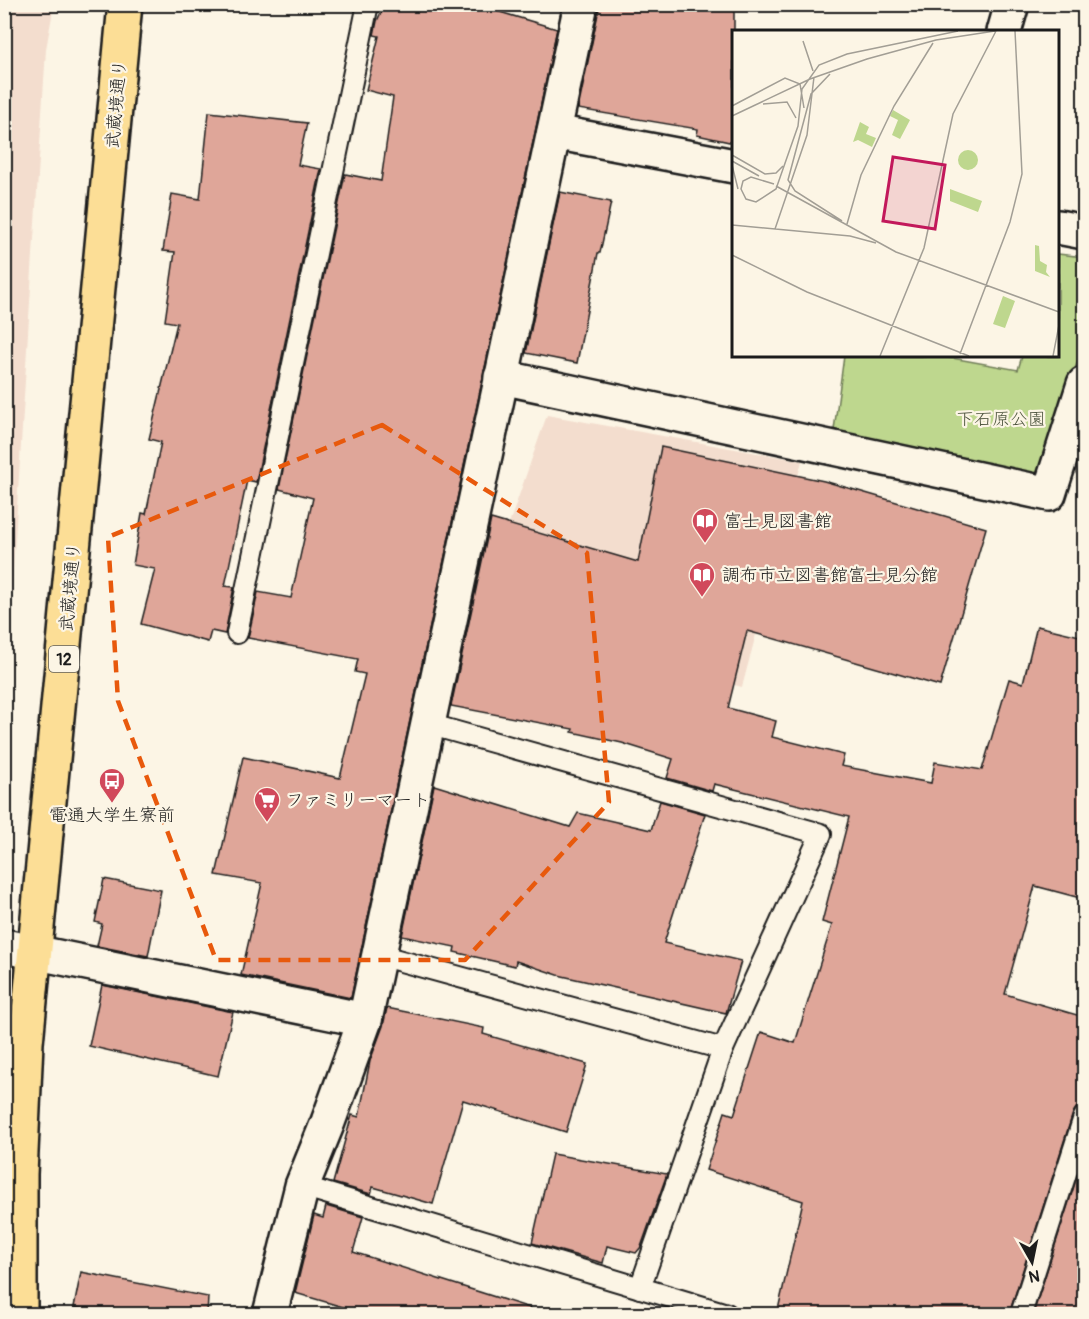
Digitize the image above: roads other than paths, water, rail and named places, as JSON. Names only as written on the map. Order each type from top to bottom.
[{"type":"main road","name":"武蔵境通り","points":[[20,1314],[20,1174],[26,1043],[19,949],[40,909],[125,4]]},
{"type":"street","points":[[270,1314],[302,1186],[365,1020],[581,4]]},
{"type":"street","points":[[1005,30],[1012,4]]},
{"type":"street","points":[[554,132],[732,166]]},
{"type":"street","points":[[1059,227],[1084,232]]},
{"type":"street","points":[[501,377],[1049,494],[1084,384]]},
{"type":"street","points":[[19,949],[365,1020]]},
{"type":"lane","points":[[237,633],[368,4]]},
{"type":"lane","points":[[428,724],[821,834],[723,1049],[640,1288]]},
{"type":"lane","points":[[379,955],[723,1049]]},
{"type":"lane","points":[[1021,1314],[1084,1117]]},
{"type":"lane","points":[[302,1186],[727,1314]]},
{"type":"place","name":"富士見図書館","points":[[705,544]]},
{"type":"place","name":"調布市立図書館富士見分館","points":[[702,598]]},
{"type":"place","name":"電通大学生寮前","points":[[112,804]]},
{"type":"place","name":"ファミリーマート","points":[[267,823]]},
{"type":"park label","name":"下石原公園","points":[[1001,419]]}]
